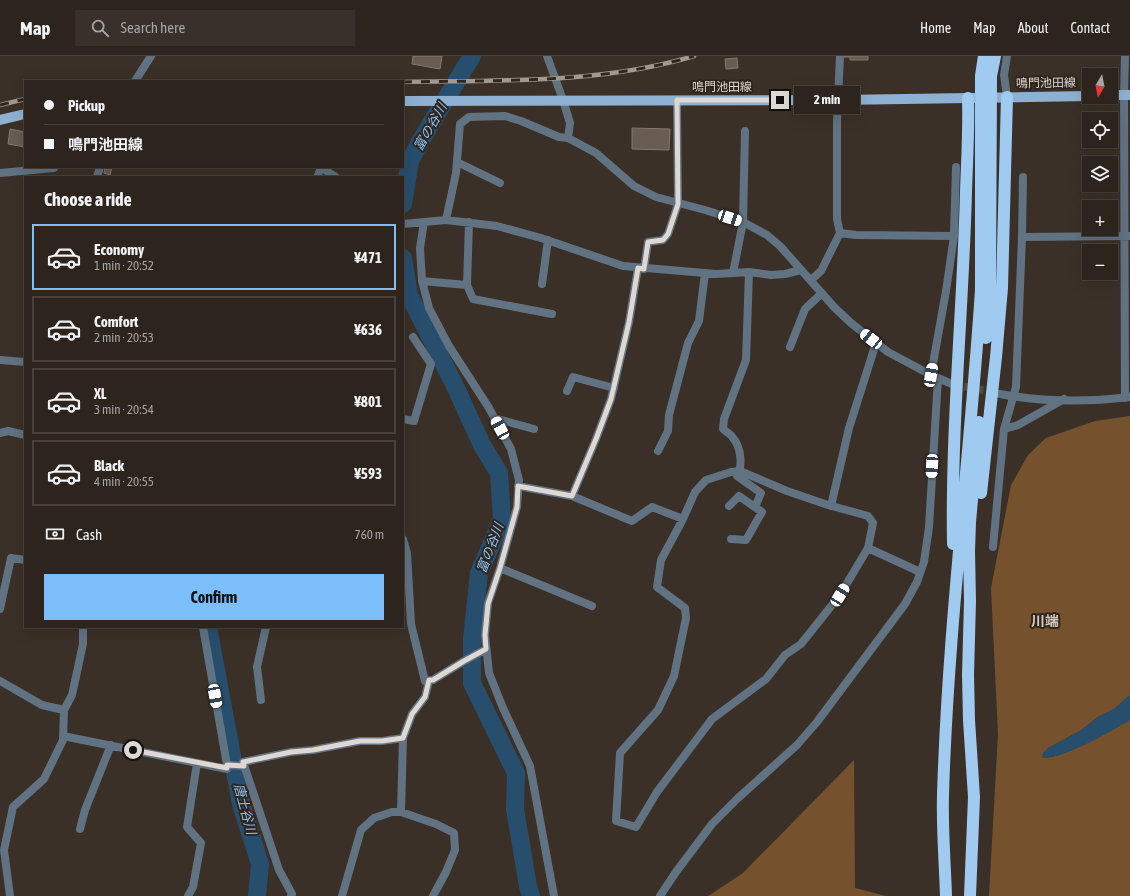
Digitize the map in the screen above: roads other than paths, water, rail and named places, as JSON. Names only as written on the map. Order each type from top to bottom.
[{"type":"highway","points":[[946,896],[943,796],[954,611],[976,357],[985,290],[981,76],[984,56]]},
{"type":"highway","points":[[970,896],[974,797],[969,682],[970,522],[985,290],[991,76],[994,56]]},
{"type":"highway","points":[[970,601],[1002,288],[1006,97]]},
{"type":"highway","points":[[954,611],[954,463],[965,231],[968,98]]},
{"type":"main road","name":"鳴門池田線","points":[[404,101],[839,100],[1082,96]]},
{"type":"main road","points":[[0,120],[24,114]]},
{"type":"street","points":[[136,80],[151,56]]},
{"type":"street","points":[[547,56],[570,123],[568,138]]},
{"type":"street","points":[[811,280],[821,271],[840,233],[837,219],[840,56]]},
{"type":"street","points":[[1006,97],[1004,75],[1007,56]]},
{"type":"street","points":[[1000,394],[1064,399],[1127,397],[1127,95],[1125,56]]},
{"type":"street","points":[[572,496],[611,399],[648,242],[663,240],[668,234],[678,204],[677,100]]},
{"type":"street","points":[[446,220],[456,173],[460,124],[469,117],[505,116],[521,121],[559,137],[568,138],[596,154],[634,186],[656,197],[743,222],[767,235],[780,246],[839,313],[876,343],[888,352],[935,377],[952,384]]},
{"type":"street","points":[[733,273],[743,222],[744,131]]},
{"type":"street","points":[[457,162],[500,183]]},
{"type":"street","points":[[0,173],[54,168]]},
{"type":"street","points":[[326,168],[335,176]]},
{"type":"street","points":[[660,896],[712,824],[737,799],[797,745],[817,722],[905,604],[916,582],[924,562],[929,527],[935,377],[954,236],[956,168]]},
{"type":"street","points":[[993,547],[1004,429],[1016,387],[1023,177]]},
{"type":"street","points":[[404,224],[446,220],[497,226],[548,240],[623,266],[716,274],[749,272],[771,275],[785,274],[801,270]]},
{"type":"street","points":[[422,222],[420,248],[422,281],[429,308],[449,346],[494,418],[511,449],[519,480],[517,507],[488,604],[485,635],[486,650],[488,673],[530,766],[554,896]]},
{"type":"street","points":[[469,222],[467,285],[473,299],[552,314]]},
{"type":"street","points":[[840,233],[856,235],[954,236]]},
{"type":"street","points":[[1022,237],[1127,236]]},
{"type":"street","points":[[542,284],[548,240]]},
{"type":"street","points":[[749,272],[746,360],[724,419],[723,429],[734,438],[739,451],[740,471],[737,476],[761,493],[754,506]]},
{"type":"street","points":[[658,451],[668,432],[669,415],[688,343],[699,321],[705,273]]},
{"type":"street","points":[[422,281],[467,285]]},
{"type":"street","points":[[790,346],[805,310],[822,293]]},
{"type":"street","points":[[404,419],[414,421],[431,364],[413,337]]},
{"type":"street","points":[[831,506],[849,428],[876,343]]},
{"type":"street","points":[[0,360],[24,362]]},
{"type":"street","points":[[567,392],[573,378],[614,388]]},
{"type":"street","points":[[1004,429],[1018,425],[1064,399]]},
{"type":"street","points":[[494,418],[534,429]]},
{"type":"street","points":[[0,433],[8,431],[24,435]]},
{"type":"street","points":[[740,471],[787,491],[831,506],[868,516],[873,523],[868,548],[840,595],[801,644],[785,655],[766,679],[712,719],[657,792],[636,827],[616,821],[620,753],[658,710],[674,676],[686,618],[684,608],[658,587],[661,560],[683,519],[695,492],[706,480],[731,472],[740,471]]},
{"type":"street","points":[[518,486],[572,496],[632,521],[652,507],[683,519]]},
{"type":"street","points":[[729,506],[739,496],[762,512],[746,540],[731,539]]},
{"type":"street","points":[[404,542],[407,553],[407,624],[425,681],[433,680],[464,661],[486,650]]},
{"type":"street","points":[[868,548],[920,572]]},
{"type":"street","points":[[0,609],[11,558],[24,560]]},
{"type":"street","points":[[500,568],[592,606]]},
{"type":"street","points":[[10,896],[2,850],[13,807],[44,779],[63,740],[64,710],[72,695],[83,644],[83,628]]},
{"type":"street","points":[[203,628],[236,766],[279,870],[294,895]]},
{"type":"street","points":[[261,700],[257,667],[265,628]]},
{"type":"street","points":[[401,812],[403,738],[412,714],[425,697],[429,680]]},
{"type":"street","points":[[0,681],[42,705],[64,710]]},
{"type":"street","points":[[63,736],[227,768],[236,766],[243,762],[291,752],[313,750],[360,741],[382,741],[403,738]]},
{"type":"street","points":[[80,829],[85,810],[111,745]]},
{"type":"street","points":[[188,896],[193,887],[201,843],[187,827],[197,763]]},
{"type":"street","points":[[342,896],[361,830],[374,818],[392,812],[401,812],[436,824],[454,833],[455,850],[446,872],[433,896]]},
{"type":"water","points":[[1130,695],[1130,720],[1073,750],[1050,757],[1042,757],[1043,753],[1048,748],[1080,731],[1098,717],[1114,709]]},
{"type":"waterway","name":"富の谷川","points":[[404,198],[410,161],[421,140],[472,56]]},
{"type":"waterway","name":"富の谷川","points":[[404,264],[409,295],[455,386],[482,445],[499,473],[502,520],[479,573],[472,639],[472,683],[516,773],[515,809],[531,896]]},
{"type":"waterway","name":"唐土谷川","points":[[208,628],[241,804],[260,864],[257,896]]},
{"type":"tunnel","points":[[952,384],[996,393]]},
{"type":"railway","points":[[404,82],[550,79],[586,76],[623,72],[694,56]]},
{"type":"railway","points":[[0,105],[24,99]]},
{"type":"district","name":"川端","points":[[1045,621]]}]
